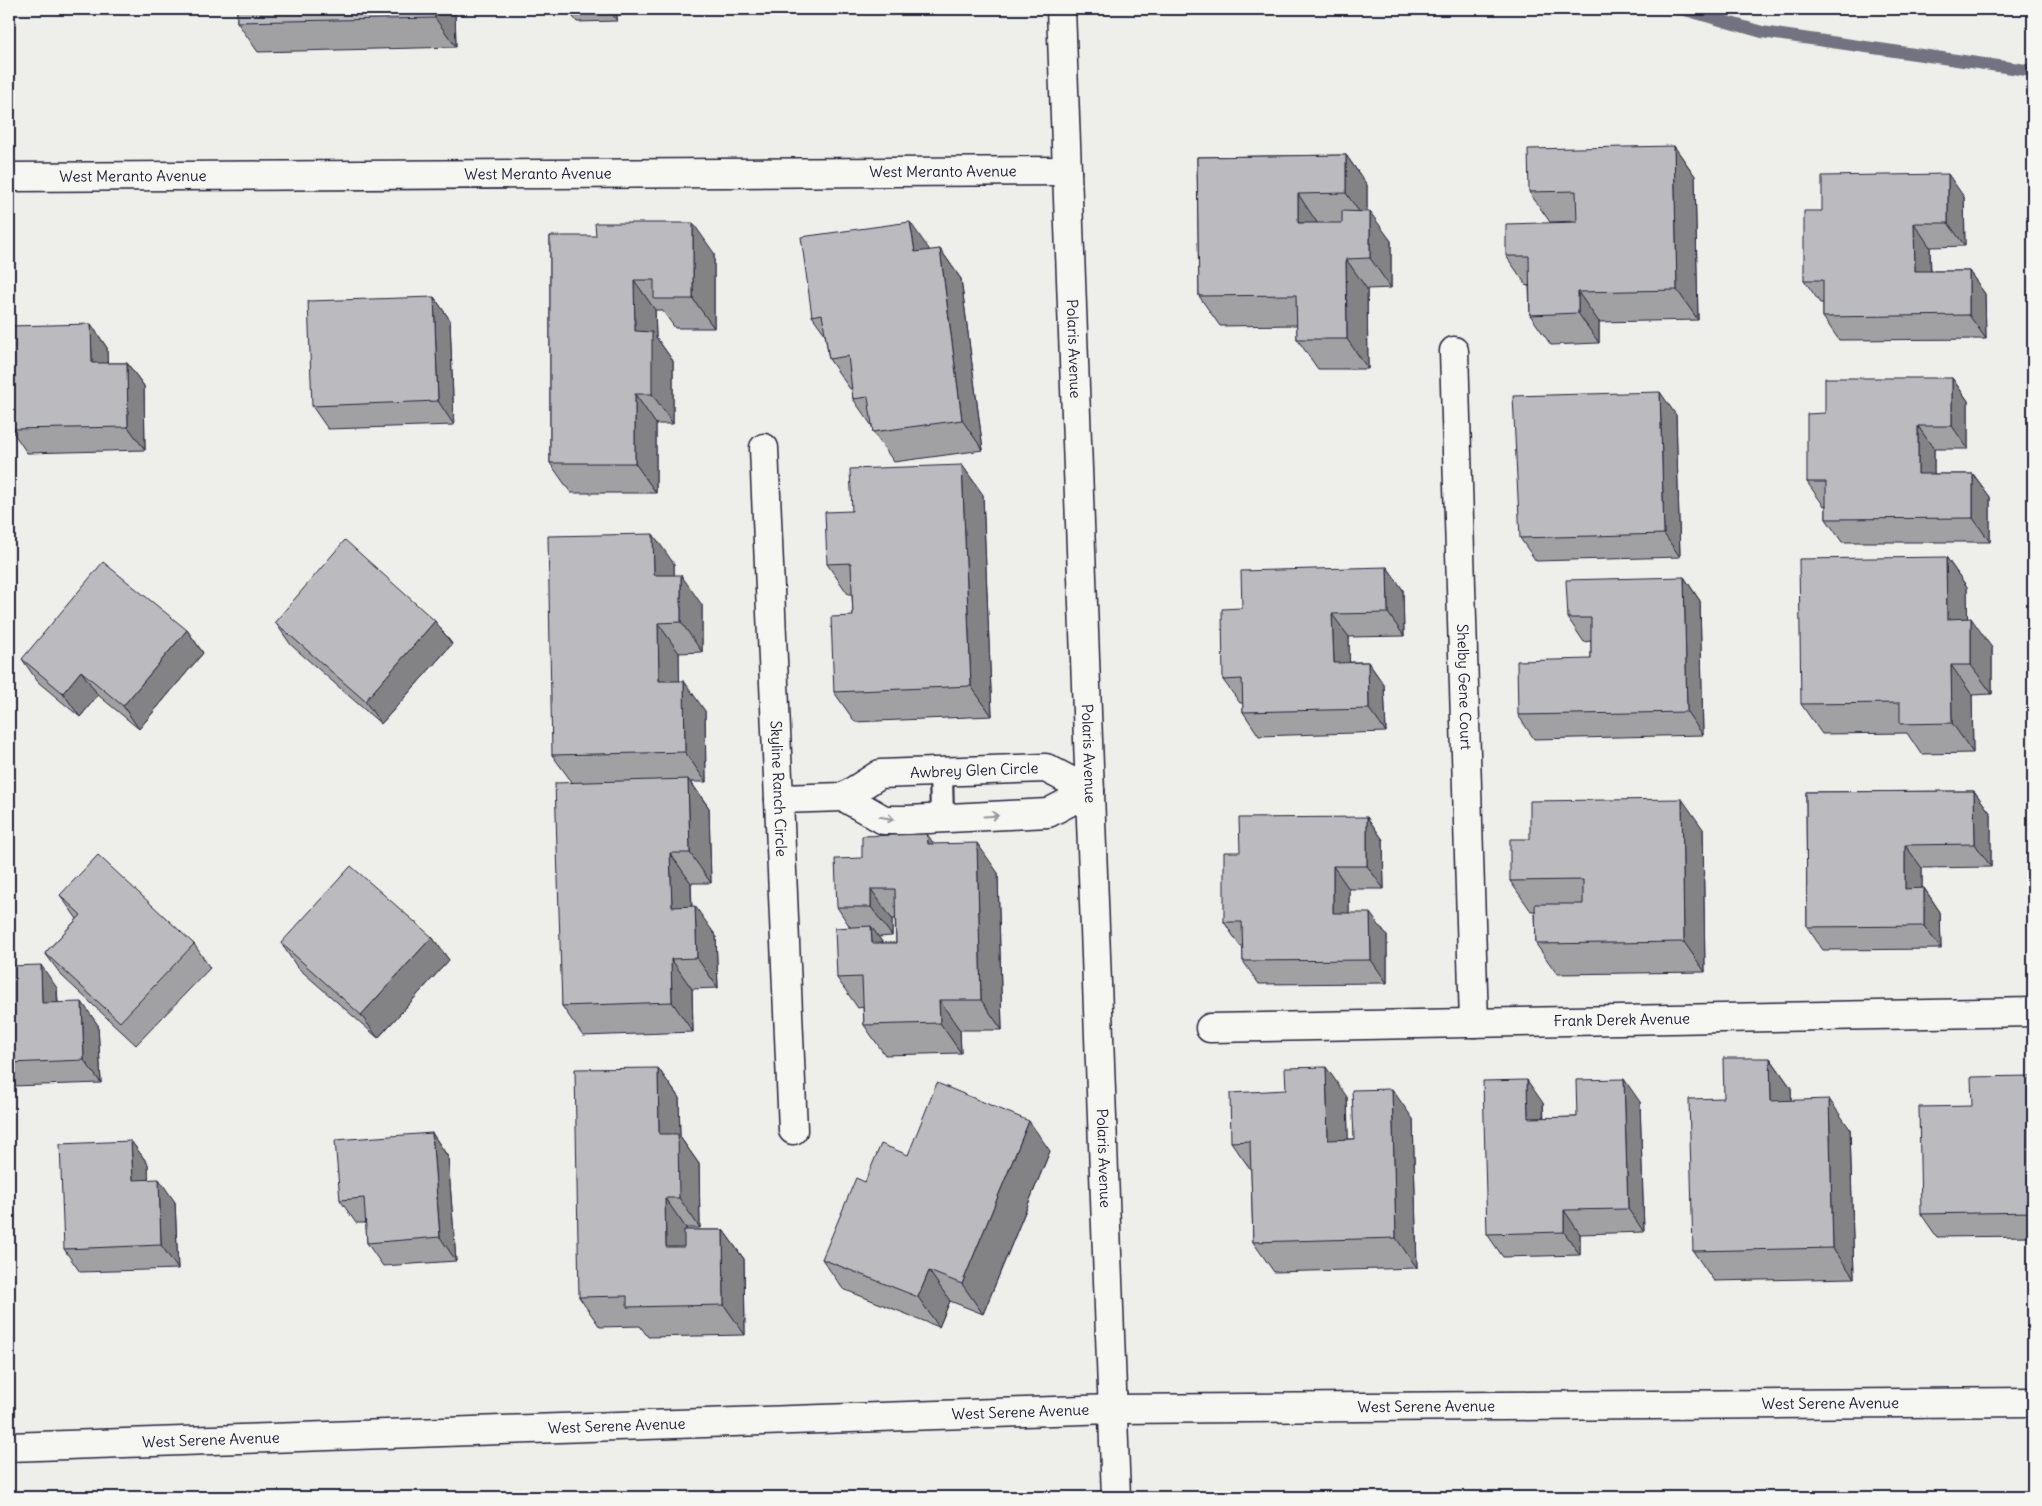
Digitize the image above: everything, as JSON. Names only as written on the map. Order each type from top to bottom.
[{"type":"street","name":"Polaris Avenue","points":[[1060,9],[1116,1497]]},
{"type":"street","name":"West Meranto Avenue","points":[[9,177],[1067,171]]},
{"type":"street","name":"Shelby Gene Court","points":[[1454,351],[1474,1023]]},
{"type":"street","name":"Skyline Ranch Circle","points":[[764,448],[793,1130]]},
{"type":"street","name":"Awbrey Glen Circle","points":[[844,797],[880,774],[1046,768],[1090,791]]},
{"type":"street","points":[[779,799],[844,797],[884,820],[1048,813],[1090,791]]},
{"type":"street","name":"Frank Derek Avenue","points":[[1210,1028],[2033,1012]]},
{"type":"street","name":"West Serene Avenue","points":[[9,1447],[1112,1409],[2033,1402]]},
{"type":"lane","points":[[941,772],[942,818]]},
{"type":"building","points":[[237,9],[435,9],[435,18],[237,22]]},
{"type":"building","points":[[1674,146],[1677,290],[1578,292],[1578,313],[1530,315],[1529,256],[1506,256],[1506,224],[1577,222],[1576,191],[1529,192],[1528,149]]},
{"type":"building","points":[[1346,155],[1346,193],[1298,194],[1298,223],[1342,223],[1342,211],[1370,212],[1370,258],[1346,259],[1347,339],[1297,339],[1296,295],[1199,296],[1197,157]]},
{"type":"building","points":[[1948,174],[1948,223],[1914,223],[1915,271],[1969,271],[1969,315],[1823,317],[1823,280],[1804,280],[1804,211],[1822,211],[1822,176]]},
{"type":"building","points":[[910,222],[915,252],[940,249],[962,420],[873,432],[868,397],[853,399],[848,356],[829,359],[822,314],[812,316],[801,237]]},
{"type":"building","points":[[595,223],[693,223],[693,299],[654,299],[654,280],[634,280],[635,331],[652,332],[652,394],[635,394],[635,463],[550,463],[550,236],[596,236]]},
{"type":"building","points":[[434,297],[438,401],[312,406],[308,301]]},
{"type":"building","points":[[91,324],[92,363],[127,363],[128,427],[11,429],[9,326]]},
{"type":"building","points":[[1825,378],[1952,378],[1952,426],[1918,426],[1918,474],[1973,474],[1973,518],[1826,519],[1826,482],[1807,482],[1807,414],[1825,413]]},
{"type":"building","points":[[1660,392],[1664,534],[1520,538],[1513,396]]},
{"type":"building","points":[[962,465],[971,686],[834,692],[831,617],[853,616],[851,563],[827,564],[825,512],[852,511],[850,469]]},
{"type":"building","points":[[653,534],[654,575],[681,575],[681,622],[658,623],[659,681],[684,681],[685,752],[552,755],[548,536]]},
{"type":"building","points":[[345,540],[435,621],[365,701],[275,622]]},
{"type":"building","points":[[1946,557],[1947,619],[1971,618],[1971,665],[1951,665],[1952,723],[1900,724],[1900,703],[1801,704],[1799,559]]},
{"type":"building","points":[[103,562],[187,630],[123,706],[81,671],[63,693],[22,659]]},
{"type":"building","points":[[1387,567],[1388,613],[1332,614],[1334,663],[1368,662],[1369,709],[1243,712],[1242,679],[1223,680],[1222,609],[1242,608],[1241,571]]},
{"type":"building","points":[[1684,577],[1687,712],[1518,715],[1517,661],[1591,659],[1591,618],[1568,618],[1566,580]]},
{"type":"building","points":[[688,779],[690,853],[670,853],[672,907],[695,906],[697,958],[671,959],[672,1002],[562,1006],[555,783]]},
{"type":"building","points":[[1974,791],[1975,844],[1905,845],[1905,889],[1924,888],[1924,926],[1807,927],[1806,792]]},
{"type":"building","points":[[1682,799],[1684,942],[1536,944],[1535,904],[1583,904],[1583,880],[1510,881],[1510,839],[1530,839],[1530,801]]},
{"type":"building","points":[[1367,817],[1367,866],[1333,866],[1333,913],[1370,913],[1371,960],[1243,961],[1242,922],[1224,922],[1224,852],[1240,852],[1239,818]]},
{"type":"building","points":[[927,834],[928,844],[977,843],[981,1000],[939,1000],[940,1023],[864,1025],[862,977],[837,978],[835,928],[871,926],[872,943],[896,943],[895,889],[871,889],[871,907],[837,907],[835,859],[862,858],[862,836]]},
{"type":"building","points":[[98,855],[194,944],[120,1022],[45,953],[81,915],[60,895]]},
{"type":"building","points":[[351,866],[432,937],[361,1015],[281,943]]},
{"type":"building","points":[[41,965],[42,1003],[82,1002],[84,1060],[9,1063],[9,966]]},
{"type":"building","points":[[1723,1058],[1770,1058],[1771,1101],[1829,1099],[1833,1248],[1693,1251],[1689,1099],[1724,1098]]},
{"type":"building","points":[[1326,1067],[1328,1140],[1354,1139],[1352,1090],[1392,1089],[1396,1238],[1253,1242],[1250,1141],[1231,1142],[1230,1093],[1286,1090],[1285,1068]]},
{"type":"building","points":[[658,1068],[659,1134],[678,1134],[679,1198],[665,1198],[666,1247],[684,1247],[684,1230],[723,1230],[724,1305],[627,1307],[627,1296],[579,1297],[575,1069]]},
{"type":"building","points":[[2033,1076],[2033,1212],[1921,1214],[1919,1107],[1972,1106],[1971,1077]]},
{"type":"building","points":[[1624,1079],[1628,1209],[1564,1210],[1564,1232],[1487,1234],[1483,1081],[1527,1080],[1528,1118],[1577,1117],[1576,1080]]},
{"type":"building","points":[[937,1083],[1029,1121],[962,1284],[929,1271],[918,1297],[822,1259],[856,1178],[865,1182],[881,1144],[908,1155]]},
{"type":"building","points":[[432,1133],[440,1237],[367,1243],[364,1198],[340,1200],[335,1140]]},
{"type":"building","points":[[131,1141],[133,1180],[159,1179],[161,1245],[64,1249],[60,1144]]},
{"type":"waterway","points":[[1682,9],[1762,32],[2033,71]]}]
